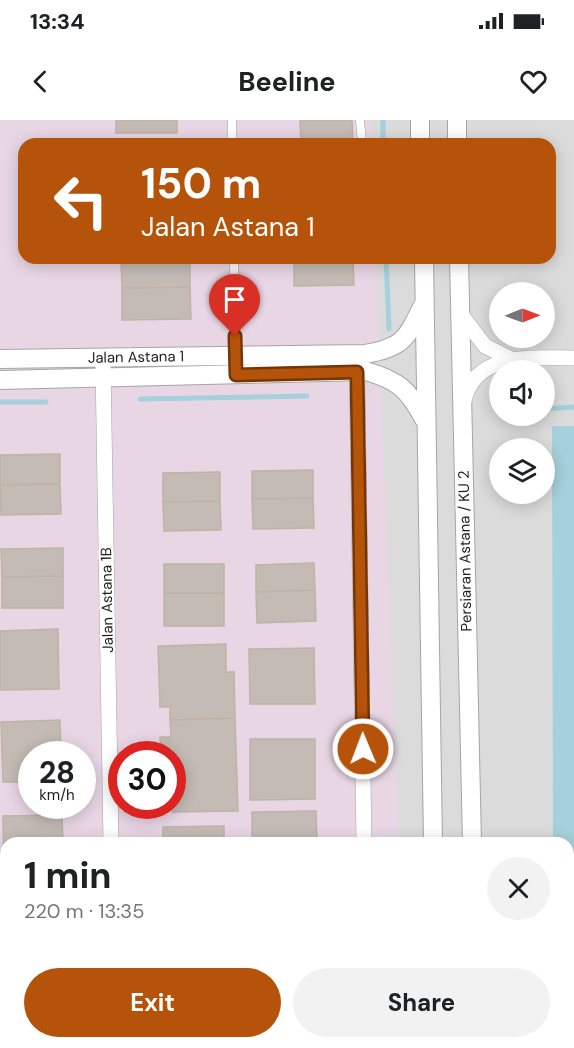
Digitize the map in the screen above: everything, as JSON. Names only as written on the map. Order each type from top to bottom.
[{"type":"street","points":[[420,120],[420,138]]},
{"type":"street","points":[[457,120],[458,138]]},
{"type":"street","points":[[424,264],[433,837]]},
{"type":"street","name":"Persiaran Astana / KU 2","points":[[459,264],[472,837]]},
{"type":"street","name":"Jalan Astana 1","points":[[0,359],[365,354],[396,346],[407,337],[425,301]]},
{"type":"street","points":[[460,313],[485,346],[511,359]]},
{"type":"street","name":"Jalan Astana 1B","points":[[103,357],[111,837]]},
{"type":"street","points":[[462,419],[470,383],[489,368],[511,359],[574,358]]},
{"type":"street","name":"Jalan Astana 1","points":[[0,380],[366,371],[399,384],[411,395],[425,421]]},
{"type":"street","points":[[357,372],[364,837]]},
{"type":"lane","points":[[232,120],[232,138]]},
{"type":"lane","points":[[360,120],[362,138]]},
{"type":"lane","points":[[234,264],[236,375]]},
{"type":"shaded area","points":[[0,120],[574,120],[574,837],[0,837]]},
{"type":"shaded area","points":[[0,120],[371,120],[372,138],[18,138],[18,264],[376,264],[399,837],[0,837]]},
{"type":"water","points":[[552,426],[574,426],[574,837],[553,837],[552,504],[555,504],[555,438],[552,438]]},
{"type":"building","points":[[116,120],[177,120],[177,133],[116,133]]},
{"type":"building","points":[[300,120],[352,120],[353,138],[301,138]]},
{"type":"building","points":[[121,264],[190,264],[190,287],[122,288]]},
{"type":"building","points":[[294,264],[353,264],[354,285],[294,286]]},
{"type":"building","points":[[190,287],[191,319],[122,320],[122,288]]},
{"type":"building","points":[[60,454],[60,484],[0,485],[0,455]]},
{"type":"building","points":[[313,470],[313,498],[252,499],[252,471]]},
{"type":"building","points":[[220,472],[220,501],[163,502],[163,473]]},
{"type":"building","points":[[60,484],[61,514],[1,515],[0,485]]},
{"type":"building","points":[[313,498],[314,528],[253,529],[252,499]]},
{"type":"building","points":[[220,501],[221,530],[164,531],[163,502]]},
{"type":"building","points":[[63,548],[63,576],[2,577],[1,549]]},
{"type":"building","points":[[314,563],[315,590],[256,592],[256,565]]},
{"type":"building","points":[[164,564],[224,564],[224,593],[164,593]]},
{"type":"building","points":[[63,576],[63,608],[2,608],[2,577]]},
{"type":"building","points":[[315,590],[316,621],[257,623],[256,592]]},
{"type":"building","points":[[164,593],[224,593],[224,626],[164,626]]},
{"type":"building","points":[[58,629],[59,689],[0,690],[0,631]]},
{"type":"building","points":[[226,644],[226,672],[234,672],[235,718],[170,720],[170,707],[160,707],[158,646]]},
{"type":"building","points":[[314,648],[315,704],[250,704],[249,649]]},
{"type":"building","points":[[235,718],[238,811],[186,812],[186,741],[160,741],[160,737],[171,737],[170,720]]},
{"type":"building","points":[[60,720],[61,741],[18,741],[18,782],[3,782],[1,722]]},
{"type":"building","points":[[250,739],[315,739],[315,799],[250,800]]},
{"type":"building","points":[[316,811],[317,837],[252,837],[252,812]]},
{"type":"building","points":[[3,816],[18,816],[18,819],[62,819],[63,837],[3,837]]},
{"type":"building","points":[[224,826],[224,837],[163,837],[163,827]]},
{"type":"waterway","points":[[383,120],[383,138]]},
{"type":"waterway","points":[[386,264],[389,329]]},
{"type":"waterway","points":[[140,399],[307,396]]},
{"type":"waterway","points":[[0,402],[46,402]]},
{"type":"waterway","points":[[555,408],[574,407]]},
{"type":"route","points":[[235,336],[236,375],[357,372],[363,749]]}]
